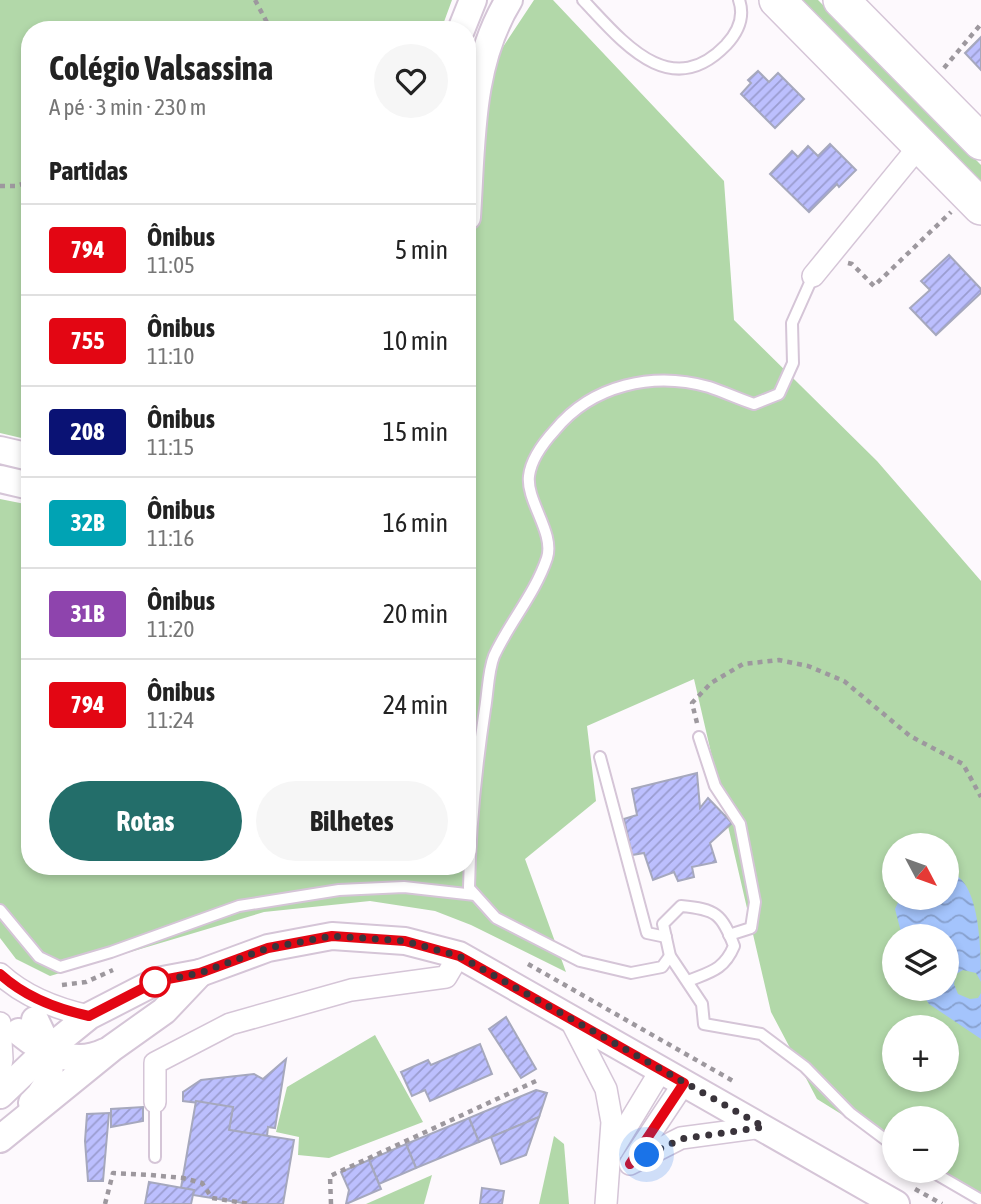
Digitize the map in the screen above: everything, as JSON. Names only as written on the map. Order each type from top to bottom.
[{"type":"main road","points":[[777,0],[975,201]]},
{"type":"main road","points":[[841,0],[981,142]]},
{"type":"street","points":[[465,21],[474,0]]},
{"type":"street","points":[[476,97],[485,56],[509,0]]},
{"type":"street","points":[[820,268],[920,145]]},
{"type":"street","points":[[0,450],[21,455]]},
{"type":"street","points":[[0,479],[21,484]]},
{"type":"street","points":[[0,1095],[47,1050],[89,1016],[157,981],[200,973],[268,948],[332,936],[405,941],[459,956],[764,1127],[902,1195]]},
{"type":"street","points":[[155,1102],[155,1063],[230,1024],[351,990],[446,977],[459,956]]},
{"type":"street","points":[[0,1139],[112,1048],[164,1011],[200,973]]},
{"type":"street","points":[[0,974],[15,988],[30,996],[89,1016]]},
{"type":"street","points":[[0,974],[18,1025],[2,1059],[0,1070]]},
{"type":"street","points":[[0,1008],[47,1050],[75,1059],[90,1058],[112,1048]]},
{"type":"street","points":[[569,1017],[606,1089],[612,1122],[607,1201]]},
{"type":"street","points":[[0,1128],[46,1088],[49,1078],[47,1050]]},
{"type":"street","points":[[611,1152],[661,1070]]},
{"type":"street","points":[[607,1201],[684,1083]]},
{"type":"street","points":[[630,1164],[681,1139],[764,1127]]},
{"type":"lane","points":[[583,0],[646,60],[661,66],[678,68],[704,62],[716,55],[732,38],[742,17],[739,0]]},
{"type":"lane","points":[[476,768],[493,658],[537,581],[548,555],[544,528],[529,477],[541,446],[564,419],[591,397],[630,383],[680,382],[708,387],[754,404],[779,394],[793,363],[792,323],[820,268]]},
{"type":"lane","points":[[699,737],[715,786],[740,824],[750,866],[755,902],[751,928],[729,934]]},
{"type":"lane","points":[[600,757],[647,933],[666,937]]},
{"type":"lane","points":[[470,875],[469,888],[496,918],[580,961],[631,973],[662,967],[670,956]]},
{"type":"lane","points":[[0,910],[39,957],[60,967],[111,952],[239,906],[340,890],[404,887],[475,895]]},
{"type":"lane","points":[[688,981],[716,970],[728,961],[734,946],[725,922],[705,908],[681,906],[663,924],[670,956],[702,1004],[704,1024],[761,1034],[805,1068],[850,1113],[882,1137]]},
{"type":"lane","points":[[155,1102],[155,1157]]},
{"type":"lane","points":[[952,1183],[981,1200]]},
{"type":"path","points":[[255,0],[266,21]]},
{"type":"path","points":[[927,87],[981,24]]},
{"type":"path","points":[[0,186],[21,184]]},
{"type":"path","points":[[820,268],[852,264],[874,286],[975,201]]},
{"type":"path","points":[[699,737],[692,703],[710,683],[743,664],[779,660],[799,664],[844,681],[911,736],[963,764],[981,797]]},
{"type":"path","points":[[524,963],[739,1084]]},
{"type":"path","points":[[60,985],[86,982],[121,967]]},
{"type":"path","points":[[331,1204],[330,1176],[536,1082]]},
{"type":"path","points":[[151,1175],[155,1157]]},
{"type":"path","points":[[105,1204],[113,1173],[193,1181],[202,1184],[212,1198],[250,1204]]},
{"type":"path","points":[[902,1195],[942,1204]]},
{"type":"green space","points":[[0,0],[452,0],[444,21],[21,21],[21,438],[0,433]]},
{"type":"green space","points":[[534,0],[553,0],[724,181],[734,320],[877,461],[981,581],[981,1200],[953,1183],[959,1183],[959,1106],[882,1106],[882,1140],[817,1099],[771,1012],[694,679],[587,726],[596,801],[525,859],[566,972],[471,925],[435,911],[370,901],[264,912],[50,976],[16,959],[0,938],[0,499],[21,503],[21,875],[476,875],[476,206],[486,98],[499,53]]},
{"type":"green space","points":[[799,0],[818,0],[981,165],[981,184]]},
{"type":"green space","points":[[375,1035],[423,1122],[329,1158],[298,1155],[299,1137],[276,1132],[287,1087]]},
{"type":"green space","points":[[554,1136],[564,1144],[569,1204],[539,1204]]},
{"type":"green space","points":[[432,1175],[424,1204],[366,1204]]},
{"type":"water","points":[[959,878],[967,887],[977,918],[981,982],[976,973],[963,970],[959,972],[959,924],[899,924],[895,910],[959,910]]},
{"type":"water","points":[[981,993],[981,1039],[959,1024],[959,1015],[945,1015],[927,1001],[959,1001],[959,994],[970,999],[978,998]]},
{"type":"building","points":[[981,37],[981,70],[965,53]]},
{"type":"building","points":[[758,71],[769,82],[778,73],[804,99],[775,128],[741,94],[751,83],[748,80]]},
{"type":"building","points":[[830,144],[856,170],[839,187],[837,184],[809,212],[770,174],[792,151],[798,157],[808,146],[818,156]]},
{"type":"building","points":[[949,255],[981,289],[981,293],[936,335],[910,308],[930,290],[921,281]]},
{"type":"building","points":[[697,773],[700,808],[708,798],[732,823],[710,843],[716,862],[692,867],[694,877],[678,881],[674,872],[653,880],[644,853],[632,855],[624,819],[637,815],[632,789]]},
{"type":"building","points":[[506,1017],[536,1069],[521,1078],[489,1029]]},
{"type":"building","points":[[480,1044],[492,1074],[430,1101],[425,1090],[412,1096],[401,1072],[428,1060],[431,1065]]},
{"type":"building","points":[[286,1059],[275,1128],[268,1127],[267,1136],[229,1130],[233,1107],[183,1101],[183,1092],[201,1080],[254,1074],[263,1079]]},
{"type":"building","points":[[536,1090],[547,1093],[539,1117],[479,1142],[469,1118]]},
{"type":"building","points":[[196,1101],[233,1107],[229,1130],[294,1140],[283,1204],[249,1204],[193,1195],[194,1190],[181,1188]]},
{"type":"building","points":[[143,1107],[143,1121],[111,1127],[111,1109]]},
{"type":"building","points":[[109,1113],[103,1181],[88,1181],[85,1141],[87,1114]]},
{"type":"building","points":[[539,1117],[526,1155],[501,1164],[491,1137]]},
{"type":"building","points":[[469,1118],[479,1142],[416,1168],[406,1144]]},
{"type":"building","points":[[406,1144],[416,1168],[379,1184],[369,1160]]},
{"type":"building","points":[[369,1160],[381,1189],[346,1204],[349,1190],[341,1172]]},
{"type":"building","points":[[149,1182],[194,1190],[191,1204],[145,1204]]},
{"type":"building","points":[[482,1188],[504,1191],[502,1204],[480,1204]]},
{"type":"bus line","name":"794","points":[[0,974],[15,988],[30,996],[89,1016],[157,981],[200,973],[268,948],[332,936],[405,941],[459,956],[684,1083],[630,1164]]},
{"type":"route","points":[[155,982],[200,973],[268,948],[332,936],[405,941],[459,956],[764,1127],[681,1139],[647,1155]]}]
